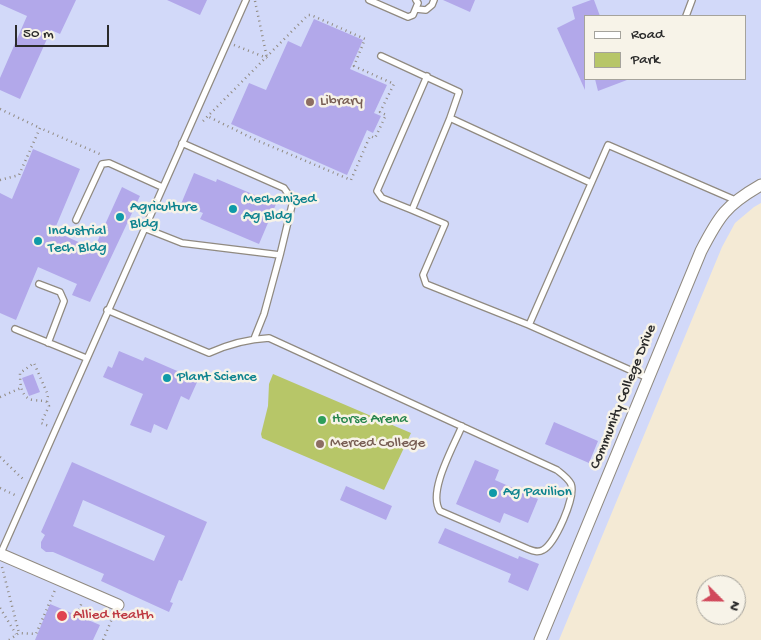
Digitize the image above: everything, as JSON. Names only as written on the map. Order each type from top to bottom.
[{"type":"street","name":"Community College Drive","points":[[540,640],[701,251],[717,221],[735,200],[761,184]]},
{"type":"street","points":[[0,554],[118,605]]},
{"type":"lane","points":[[0,554],[246,0]]},
{"type":"lane","points":[[369,0],[408,17],[413,15],[416,9],[418,3],[416,0]]},
{"type":"lane","points":[[416,9],[426,10],[432,5],[434,0]]},
{"type":"lane","points":[[686,15],[692,0]]},
{"type":"lane","points":[[381,56],[459,92],[412,210]]},
{"type":"lane","points":[[427,76],[377,191],[382,198],[446,224],[423,275],[426,284],[648,378]]},
{"type":"lane","points":[[450,118],[592,183]]},
{"type":"lane","points":[[182,143],[284,188],[293,201],[264,314],[254,338]]},
{"type":"lane","points":[[529,326],[608,145],[735,200]]},
{"type":"lane","points":[[76,220],[102,164],[108,163],[162,187]]},
{"type":"lane","points":[[144,228],[182,242],[280,255]]},
{"type":"lane","points":[[39,284],[60,292],[64,300],[48,342]]},
{"type":"lane","points":[[107,310],[209,353],[227,345],[254,338],[270,338],[462,426],[557,470],[566,477],[572,488],[570,502],[549,547],[538,552],[528,549],[440,511],[436,501],[439,482],[462,426]]},
{"type":"lane","points":[[14,329],[86,358]]},
{"type":"path","points":[[254,0],[267,58]]},
{"type":"path","points":[[201,122],[207,116],[267,58],[308,16],[311,15],[365,39],[354,66],[394,84],[380,112],[386,115],[375,138],[370,136],[351,180],[256,140],[207,116]]},
{"type":"path","points":[[228,42],[267,58]]},
{"type":"path","points":[[0,109],[110,159]]},
{"type":"path","points":[[0,180],[19,175],[40,128]]},
{"type":"path","points":[[47,402],[32,400],[26,397],[21,388],[20,373],[34,363],[48,395],[47,402],[49,406],[42,423],[55,429]]},
{"type":"path","points":[[0,397],[21,388]]},
{"type":"path","points":[[0,457],[30,487]]},
{"type":"path","points":[[0,488],[25,499]]},
{"type":"path","points":[[0,559],[18,634]]},
{"type":"path","points":[[9,640],[18,634],[36,634],[60,580]]},
{"type":"path","points":[[103,640],[118,605]]},
{"type":"path","points":[[0,608],[18,634]]},
{"type":"shaded area","name":"Merced College","points":[[0,0],[761,0],[761,203],[735,223],[722,247],[559,640],[0,640]]},
{"type":"green space","name":"Horse Arena","points":[[273,374],[411,433],[384,490],[262,438],[261,434],[268,406],[269,384]]},
{"type":"building","points":[[0,0],[76,0],[60,34],[51,30],[20,99],[0,90],[0,78],[27,16],[0,4]]},
{"type":"building","points":[[167,0],[207,0],[200,15]]},
{"type":"building","points":[[443,0],[475,0],[470,12]]},
{"type":"building","points":[[594,0],[600,15],[584,15],[585,90],[557,28],[575,19],[572,7]]},
{"type":"building","name":"Library","points":[[314,19],[363,40],[350,69],[387,85],[374,113],[381,116],[373,133],[367,130],[347,175],[231,124],[249,83],[266,90],[288,41],[301,47]]},
{"type":"building","points":[[595,80],[627,80],[598,91]]},
{"type":"building","name":"Industrial Tech Bldg","points":[[33,149],[80,169],[54,231],[94,249],[122,187],[140,196],[90,302],[72,295],[77,284],[38,267],[16,320],[0,313],[0,193],[12,199]]},
{"type":"building","name":"Mechanized Ag Bldg","points":[[194,173],[216,182],[217,179],[276,204],[259,244],[200,219],[203,213],[181,204]]},
{"type":"building","points":[[119,351],[143,361],[145,357],[198,380],[189,400],[181,396],[167,430],[154,424],[151,433],[130,425],[143,394],[103,377],[108,366],[112,368]]},
{"type":"building","points":[[33,374],[40,392],[29,396],[22,378]]},
{"type":"building","points":[[554,422],[598,441],[589,463],[545,444]]},
{"type":"building","name":"Ag Pavilion","points":[[475,460],[499,470],[495,480],[538,499],[528,523],[504,513],[500,523],[456,504]]},
{"type":"building","points":[[72,462],[207,522],[182,581],[179,580],[170,602],[173,603],[169,612],[101,581],[104,574],[53,552],[46,552],[41,548],[41,542],[45,535],[41,532]],"holes":[[[83,500],[165,536],[154,561],[73,526]]]},
{"type":"building","points":[[346,486],[392,506],[386,520],[340,500]]},
{"type":"building","points":[[445,528],[518,559],[519,556],[539,564],[528,591],[508,582],[511,574],[438,543]]},
{"type":"building","name":"Allied Health","points":[[50,604],[100,625],[93,640],[35,640]]},
{"type":"place","name":"Library","points":[[310,102]]},
{"type":"place","name":"Mechanized Ag Bldg","points":[[233,209]]},
{"type":"place","name":"Agriculture Bldg","points":[[120,217]]},
{"type":"place","name":"Industrial Tech Bldg","points":[[38,241]]},
{"type":"place","name":"Plant Science","points":[[167,378]]},
{"type":"place","name":"Horse Arena","points":[[322,420]]},
{"type":"place","name":"Merced College","points":[[320,444]]},
{"type":"place","name":"Ag Pavilion","points":[[493,493]]},
{"type":"place","name":"Allied Health","points":[[62,616]]}]
